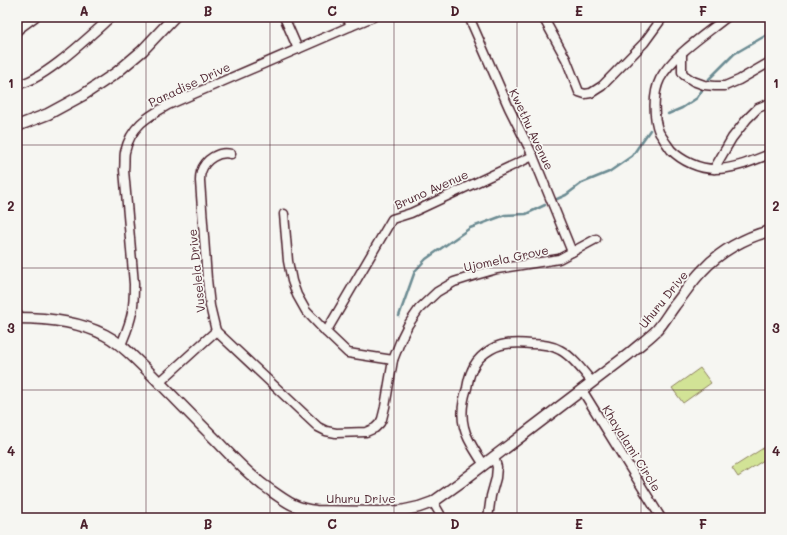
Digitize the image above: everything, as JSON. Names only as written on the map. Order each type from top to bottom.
[{"type":"street","points":[[17,31],[34,17]]},
{"type":"street","points":[[17,84],[30,81],[55,65],[111,17]]},
{"type":"street","points":[[17,126],[48,114],[83,95],[116,73],[142,51],[174,17]]},
{"type":"street","points":[[284,17],[298,48]]},
{"type":"street","points":[[347,17],[351,26]]},
{"type":"street","name":"Paradise Drive","points":[[121,345],[126,334],[134,303],[134,284],[124,170],[125,153],[130,138],[138,125],[150,115],[162,108],[372,17]]},
{"type":"street","name":"Kwethu Avenue","points":[[469,17],[508,108],[533,156],[572,252]]},
{"type":"street","points":[[554,17],[545,19],[566,59],[579,92],[585,94],[591,94],[602,86],[644,43],[663,17]]},
{"type":"street","points":[[727,17],[682,54],[664,72],[656,90],[654,107],[659,132],[671,149],[684,159],[700,167],[714,169],[730,168],[770,154]]},
{"type":"street","points":[[682,54],[682,72],[684,75],[693,81],[704,85],[725,86],[739,80],[770,62]]},
{"type":"street","points":[[714,169],[732,138],[747,119],[758,108],[770,103]]},
{"type":"street","name":"Vuselela Drive","points":[[216,331],[210,306],[207,279],[200,182],[201,172],[206,163],[213,156],[223,153],[231,154]]},
{"type":"street","name":"Bruno Avenue","points":[[326,332],[392,219],[411,213],[533,156]]},
{"type":"street","points":[[284,214],[288,261],[292,281],[297,295],[306,311],[348,353],[393,360]]},
{"type":"street","name":"Uhuru Drive","points":[[17,318],[56,320],[73,323],[105,335],[121,345],[160,382],[250,475],[296,507],[305,510],[329,512],[391,512],[419,507],[433,502],[484,465],[629,354],[657,329],[701,271],[710,262],[737,244],[770,231]]},
{"type":"street","name":"Ujomela Grove","points":[[216,331],[318,427],[326,432],[366,432],[375,428],[382,419],[393,360],[408,325],[419,309],[437,292],[454,282],[497,269],[559,259],[596,238]]},
{"type":"street","points":[[160,382],[216,331]]},
{"type":"street","points":[[484,465],[469,440],[464,427],[463,414],[465,395],[472,370],[476,362],[490,350],[506,344],[547,345],[561,350],[578,364],[592,382]]},
{"type":"street","name":"Khayalami Circle","points":[[582,390],[661,518]]},
{"type":"street","points":[[488,518],[491,496],[496,478],[494,457]]},
{"type":"street","points":[[433,502],[440,514],[440,518]]},
{"type":"green space","points":[[700,368],[711,383],[683,403],[672,388]]},
{"type":"green space","points":[[765,447],[770,456],[738,477],[732,468]]},
{"type":"waterway","points":[[709,79],[734,54],[770,33]]},
{"type":"waterway","points":[[668,114],[682,108],[697,98],[704,87]]},
{"type":"waterway","points":[[557,199],[566,195],[582,183],[609,172],[632,156],[650,130]]},
{"type":"waterway","points":[[399,316],[415,271],[426,259],[470,228],[505,215],[526,214],[545,205]]}]
